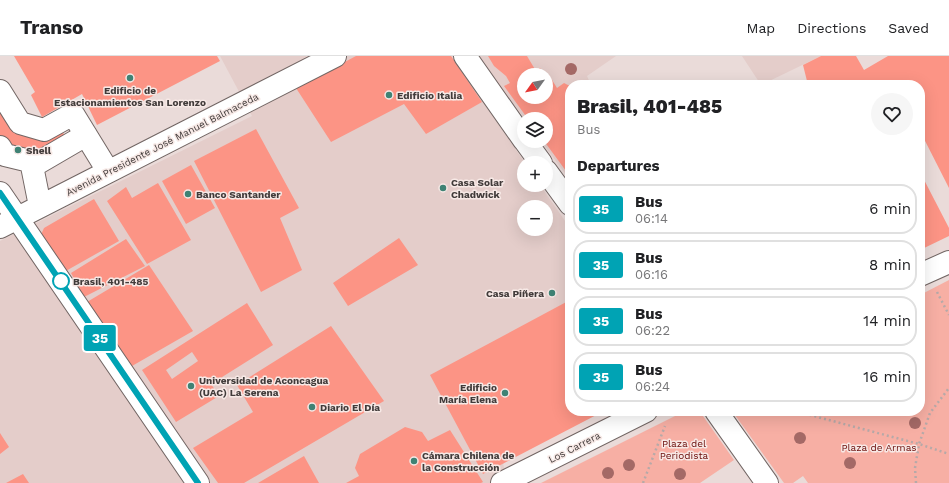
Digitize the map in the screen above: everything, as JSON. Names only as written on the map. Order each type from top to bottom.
[{"type":"street","name":"Avenida Presidente José Manuel Balmaceda","points":[[9,222],[334,56]]},
{"type":"street","points":[[465,56],[517,130]]},
{"type":"street","points":[[0,91],[20,123],[44,130],[73,114],[108,171]]},
{"type":"street","points":[[2,156],[38,163],[86,135]]},
{"type":"street","points":[[31,161],[40,206]]},
{"type":"street","points":[[553,181],[565,197]]},
{"type":"street","points":[[0,193],[9,222],[198,483]]},
{"type":"street","points":[[925,273],[949,262]]},
{"type":"street","name":"Los Carrera","points":[[516,480],[637,416]]},
{"type":"street","points":[[720,416],[767,483]]},
{"type":"path","points":[[916,483],[915,468],[919,444],[930,413],[949,388]]},
{"type":"path","points":[[814,416],[919,444],[949,454]]},
{"type":"path","points":[[643,483],[667,421]]},
{"type":"shaded area","points":[[220,56],[616,56],[587,76],[589,80],[565,80],[565,173],[546,148],[553,148],[553,112],[520,112],[509,98],[483,102],[520,156],[517,156],[517,192],[545,192],[550,200],[517,200],[517,236],[553,236],[553,204],[565,221],[565,415],[503,464],[509,483],[0,483],[0,241],[252,116]]},
{"type":"shaded area","points":[[742,56],[821,56],[771,80],[758,80]]},
{"type":"green space","name":"Plaza de Armas","points":[[949,280],[949,483],[808,483],[803,476],[793,483],[784,483],[736,416],[925,416],[925,292]]},
{"type":"green space","name":"Plaza del Periodista","points":[[675,416],[703,416],[734,460],[700,483],[541,483]]},
{"type":"building","name":"Edificio de Estacionamientos San Lorenzo","points":[[14,56],[217,56],[220,61],[97,125],[82,94],[42,117],[31,95],[35,92]]},
{"type":"building","name":"Edificio Italia","points":[[356,56],[451,56],[482,102],[426,134],[404,104],[331,142],[296,88]]},
{"type":"building","points":[[488,56],[527,56],[534,68],[517,68],[517,104],[504,86],[510,83],[506,76],[494,66]]},
{"type":"building","points":[[821,56],[856,56],[864,70],[888,56],[949,56],[949,188],[925,141],[925,80],[807,80],[803,65]]},
{"type":"building","points":[[553,82],[557,88],[565,84],[565,170],[549,148],[553,148],[553,112],[523,112],[517,104],[553,104]]},
{"type":"building","points":[[0,111],[13,131],[44,138],[61,129],[75,154],[0,161]]},
{"type":"building","points":[[256,129],[299,208],[280,218],[302,270],[261,292],[194,161]]},
{"type":"building","name":"Banco Santander","points":[[191,165],[215,208],[186,224],[162,181]]},
{"type":"building","points":[[925,182],[949,228],[949,236],[925,248]]},
{"type":"building","points":[[158,183],[191,240],[147,264],[107,201],[126,187],[132,198]]},
{"type":"building","points":[[94,199],[119,241],[64,272],[40,237],[44,228]]},
{"type":"building","points":[[399,238],[418,265],[348,306],[333,283]]},
{"type":"building","points":[[126,239],[145,266],[84,297],[71,273]]},
{"type":"building","points":[[149,265],[193,331],[132,366],[87,302]]},
{"type":"building","points":[[247,303],[273,345],[211,384],[219,396],[176,422],[142,370]],"holes":[[[192,352],[198,361],[172,379],[166,370]]]},
{"type":"building","name":"Edificio María Elena","points":[[565,303],[565,416],[594,416],[483,474],[430,375]]},
{"type":"building","name":"Diario El Día","points":[[331,326],[384,401],[244,483],[218,483],[193,448],[253,412],[237,385]]},
{"type":"building","name":"Cámara Chilena de la Construcción","points":[[405,427],[422,432],[428,441],[450,430],[483,482],[346,483],[359,476],[355,468],[360,454]]},
{"type":"building","points":[[0,433],[9,447],[0,454]]},
{"type":"building","points":[[304,456],[319,483],[258,483]]},
{"type":"building","points":[[23,474],[29,483],[6,483]]},
{"type":"bus line","name":"35","points":[[0,193],[24,226],[198,483]]},
{"type":"place","name":"Edificio de Estacionamientos San Lorenzo","points":[[130,78]]},
{"type":"place","name":"Edificio Italia","points":[[389,95]]},
{"type":"place","name":"Shell","points":[[18,150]]},
{"type":"place","name":"Casa Solar Chadwick","points":[[443,188]]},
{"type":"place","name":"Banco Santander","points":[[188,194]]},
{"type":"place","name":"Brasil, 401-485","points":[[61,281]]},
{"type":"place","name":"Casa Piñera","points":[[552,293]]},
{"type":"place","name":"Universidad de Aconcagua (UAC) La Serena","points":[[191,386]]},
{"type":"place","name":"Edificio María Elena","points":[[505,393]]},
{"type":"place","name":"Diario El Día","points":[[312,407]]},
{"type":"place","name":"Cámara Chilena de la Construcción","points":[[414,461]]}]
